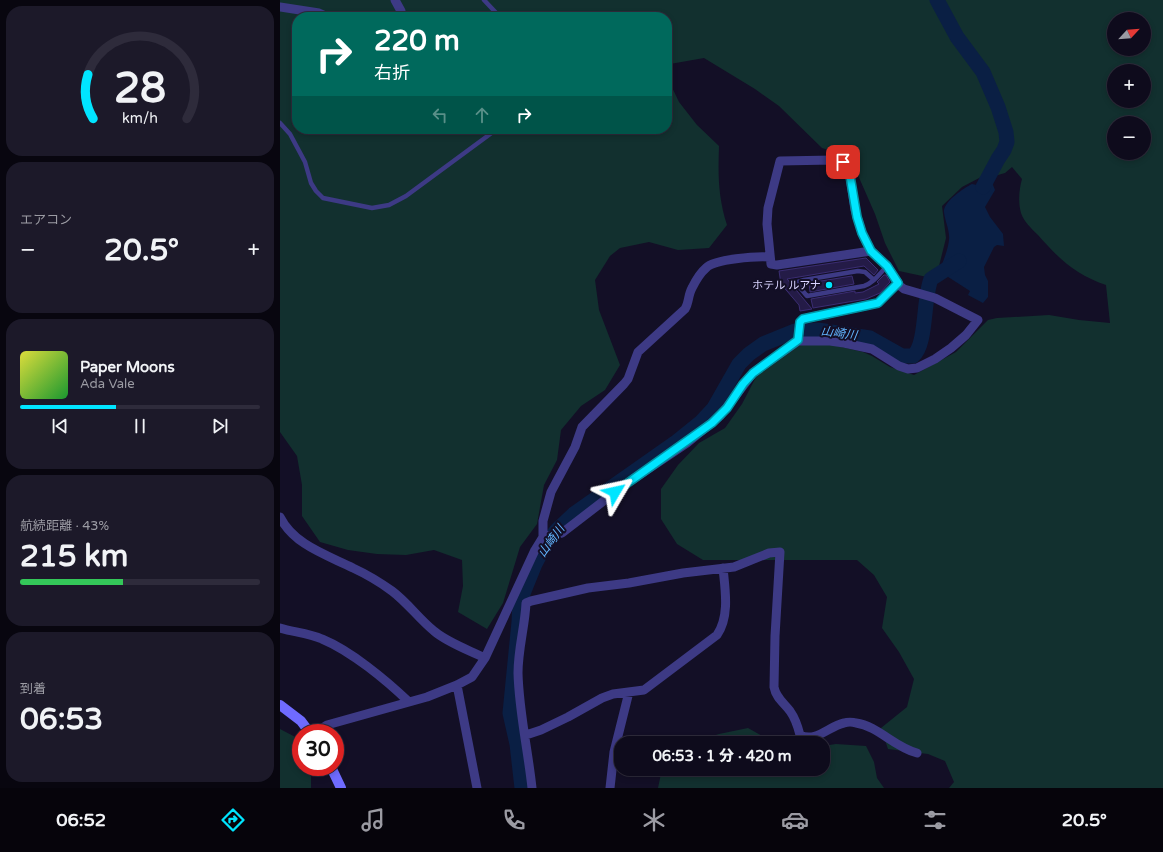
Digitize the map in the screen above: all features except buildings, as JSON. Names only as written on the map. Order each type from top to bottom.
[{"type":"main road","points":[[280,705],[304,724]]},
{"type":"main road","points":[[335,776],[341,788]]},
{"type":"street","points":[[395,0],[401,12]]},
{"type":"street","points":[[280,6],[313,12]]},
{"type":"street","points":[[799,334],[872,349],[899,366],[908,369],[917,368],[935,359],[951,348],[973,327],[978,320],[928,295],[902,288],[887,266],[871,251],[858,221],[849,170],[846,164],[832,160],[780,161],[768,208],[771,264],[774,266],[871,251]]},
{"type":"street","points":[[331,724],[409,702],[457,685],[472,677],[485,658],[535,550],[544,537],[543,521],[549,500],[557,479],[575,447],[582,427],[628,379],[638,352],[686,309],[692,289],[706,267],[743,257],[770,257]]},
{"type":"street","points":[[544,537],[560,534],[712,423],[727,408],[743,384],[753,373],[799,334],[803,319],[878,303],[898,283]]},
{"type":"street","points":[[280,517],[286,526],[300,539],[318,552],[354,568],[392,591],[406,602],[434,631],[443,638],[485,658]]},
{"type":"street","points":[[532,788],[526,735],[523,725],[518,674],[526,603],[588,588],[734,567],[769,553],[780,552],[775,636],[774,687],[781,702],[790,711],[800,735],[804,737],[812,736],[844,722],[857,723],[878,730],[891,741],[917,752]]},
{"type":"street","points":[[526,735],[541,730],[568,717],[602,698],[613,694],[644,690],[717,634],[722,627],[725,614],[722,568]]},
{"type":"street","points":[[280,628],[321,638],[343,650],[394,687],[409,702]]},
{"type":"street","points":[[457,685],[477,788]]},
{"type":"street","points":[[610,788],[614,752],[629,692]]},
{"type":"lane","points":[[484,0],[495,12]]},
{"type":"lane","points":[[280,123],[290,134],[305,162],[311,183],[316,192],[323,198],[372,208],[389,205],[406,196],[491,134]]},
{"type":"lane","points":[[874,280],[865,272],[858,271],[804,280],[798,282],[797,284],[807,296],[864,286],[874,280],[887,266]]},
{"type":"green space","points":[[280,0],[1163,0],[1163,788],[949,788],[954,782],[945,761],[928,754],[888,749],[881,728],[907,707],[914,679],[899,652],[882,628],[887,597],[874,575],[857,560],[703,560],[677,544],[661,519],[661,489],[678,465],[699,443],[725,428],[742,404],[756,377],[798,345],[833,345],[863,352],[890,367],[914,375],[956,352],[988,320],[997,318],[1049,315],[1110,323],[1106,285],[1077,271],[1061,259],[1024,219],[1021,213],[1019,200],[1022,179],[1012,167],[1005,173],[998,175],[991,168],[988,168],[983,176],[962,187],[942,206],[946,238],[938,270],[927,277],[899,271],[885,243],[875,214],[850,157],[822,148],[779,106],[755,89],[704,58],[672,64],[672,12],[292,12],[292,134],[672,134],[672,87],[679,102],[697,125],[719,146],[719,186],[727,225],[709,248],[678,250],[649,242],[620,248],[610,256],[595,280],[599,310],[620,365],[605,390],[581,406],[561,430],[557,460],[544,485],[537,524],[520,547],[503,603],[487,629],[458,612],[463,586],[462,560],[434,550],[406,555],[377,554],[348,550],[320,542],[302,516],[302,485],[297,456],[280,432]]},
{"type":"green space","points":[[748,728],[762,736],[713,736]]},
{"type":"green space","points":[[280,729],[292,735],[292,776],[311,776],[311,788],[280,788]]},
{"type":"green space","points":[[830,745],[866,746],[874,762],[877,778],[884,788],[658,788],[661,776],[830,776]]},
{"type":"water","points":[[991,168],[994,171],[993,185],[995,190],[985,207],[990,217],[1003,234],[1004,246],[997,245],[994,247],[984,267],[985,275],[988,281],[988,297],[983,303],[968,295],[970,291],[942,273],[940,270],[947,252],[949,240],[949,233],[944,212],[947,204],[955,196],[972,184],[980,184],[986,171]]},
{"type":"waterway","name":"山崎川","points":[[937,0],[957,37],[983,72],[998,107],[1006,132],[1007,142],[1004,150],[983,187]]},
{"type":"waterway","name":"山崎川","points":[[522,788],[517,744],[510,713],[520,601],[535,564],[546,543],[574,514],[675,443],[701,422],[714,408],[739,364],[749,354],[763,344],[795,331],[818,330],[870,338],[902,356],[913,356],[921,342],[931,279],[959,261]]},
{"type":"place","name":"ホテル ルアナ","points":[[829,285]]},
{"type":"route","points":[[615,492],[687,443],[720,416],[743,384],[753,373],[798,340],[800,322],[803,319],[878,303],[898,283],[887,266],[871,251],[862,233],[857,217],[848,166],[843,162]]}]
